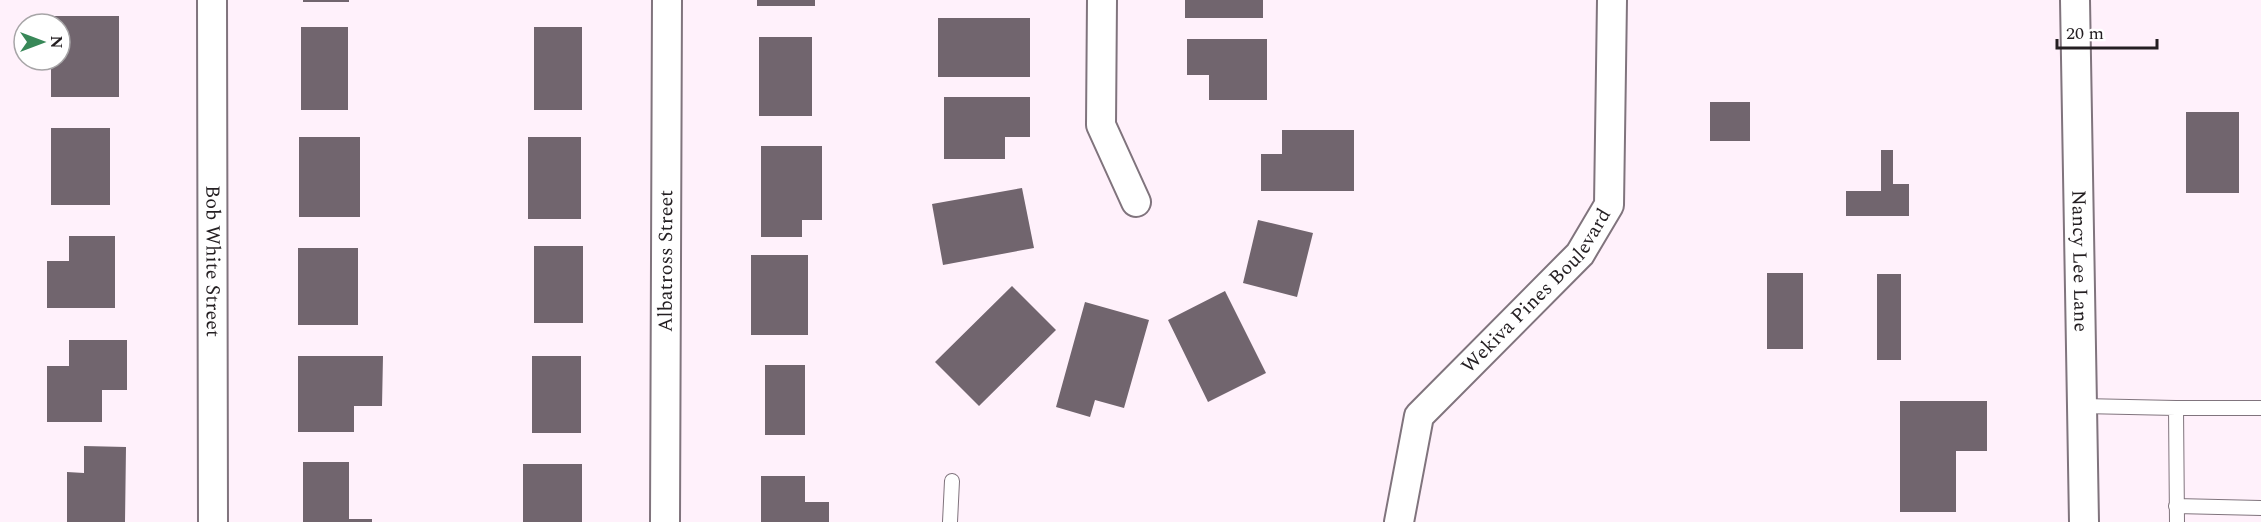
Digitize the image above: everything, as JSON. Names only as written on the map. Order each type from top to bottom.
[{"type":"street","name":"Bob White Street","points":[[212,0],[213,522]]},
{"type":"street","name":"Albatross Street","points":[[665,522],[667,0]]},
{"type":"street","points":[[1101,0],[1101,125],[1136,202]]},
{"type":"street","name":"Wekiva Pines Boulevard","points":[[1399,522],[1419,416],[1580,254],[1609,205],[1612,0]]},
{"type":"street","name":"Nancy Lee Lane","points":[[2075,0],[2084,522]]},
{"type":"lane","points":[[2082,406],[2261,408]]},
{"type":"lane","points":[[2176,408],[2176,522]]},
{"type":"lane","points":[[950,522],[952,481]]},
{"type":"lane","points":[[2176,506],[2261,508]]},
{"type":"building","points":[[303,0],[349,0],[349,2],[303,2]]},
{"type":"building","points":[[757,0],[815,0],[815,6],[757,6]]},
{"type":"building","points":[[1185,0],[1263,0],[1263,18],[1185,18]]},
{"type":"building","points":[[72,16],[119,16],[119,97],[51,97],[51,72],[72,72]]},
{"type":"building","points":[[938,18],[1030,18],[1030,77],[938,77]]},
{"type":"building","points":[[301,27],[348,27],[348,110],[301,110]]},
{"type":"building","points":[[534,27],[582,27],[582,110],[534,110]]},
{"type":"building","points":[[759,37],[812,37],[812,116],[759,116]]},
{"type":"building","points":[[1187,39],[1267,39],[1267,100],[1209,100],[1209,75],[1187,75]]},
{"type":"building","points":[[944,97],[1030,97],[1030,137],[1005,137],[1005,159],[944,159]]},
{"type":"building","points":[[1710,102],[1750,102],[1750,141],[1710,141]]},
{"type":"building","points":[[2186,112],[2239,112],[2239,193],[2186,193]]},
{"type":"building","points":[[51,128],[110,128],[110,205],[51,205]]},
{"type":"building","points":[[1282,130],[1354,130],[1354,191],[1261,191],[1261,154],[1282,154]]},
{"type":"building","points":[[299,137],[360,137],[360,217],[299,217]]},
{"type":"building","points":[[528,137],[581,137],[581,219],[528,219]]},
{"type":"building","points":[[761,146],[822,146],[822,220],[802,220],[802,237],[761,237]]},
{"type":"building","points":[[1881,150],[1893,150],[1893,184],[1909,184],[1909,216],[1846,216],[1846,191],[1881,191]]},
{"type":"building","points":[[1022,188],[1034,248],[943,265],[932,204]]},
{"type":"building","points":[[1258,220],[1313,233],[1297,297],[1243,283]]},
{"type":"building","points":[[69,236],[115,236],[115,308],[47,308],[47,261],[69,261]]},
{"type":"building","points":[[534,246],[583,246],[583,323],[534,323]]},
{"type":"building","points":[[298,248],[358,248],[358,325],[298,325]]},
{"type":"building","points":[[751,255],[808,255],[808,335],[751,335]]},
{"type":"building","points":[[1767,273],[1803,273],[1803,349],[1767,349]]},
{"type":"building","points":[[1877,274],[1901,274],[1901,360],[1877,360]]},
{"type":"building","points":[[1012,286],[1056,330],[979,406],[935,362]]},
{"type":"building","points":[[1225,291],[1266,373],[1208,402],[1168,320]]},
{"type":"building","points":[[1085,302],[1149,320],[1124,408],[1095,400],[1090,417],[1056,407]]},
{"type":"building","points":[[69,340],[127,340],[127,390],[102,390],[102,422],[47,422],[47,366],[69,366]]},
{"type":"building","points":[[298,356],[383,356],[382,406],[354,406],[354,432],[298,432]]},
{"type":"building","points":[[532,356],[581,356],[581,433],[532,433]]},
{"type":"building","points":[[765,365],[805,365],[805,435],[765,435]]},
{"type":"building","points":[[1900,401],[1987,401],[1987,451],[1956,451],[1956,512],[1900,512]]},
{"type":"building","points":[[84,446],[126,447],[125,522],[67,522],[67,472],[84,473]]},
{"type":"building","points":[[303,462],[349,462],[349,519],[372,519],[372,522],[303,522]]},
{"type":"building","points":[[523,464],[582,464],[582,522],[523,522]]},
{"type":"building","points":[[761,476],[805,476],[805,502],[829,502],[829,522],[761,522]]}]
